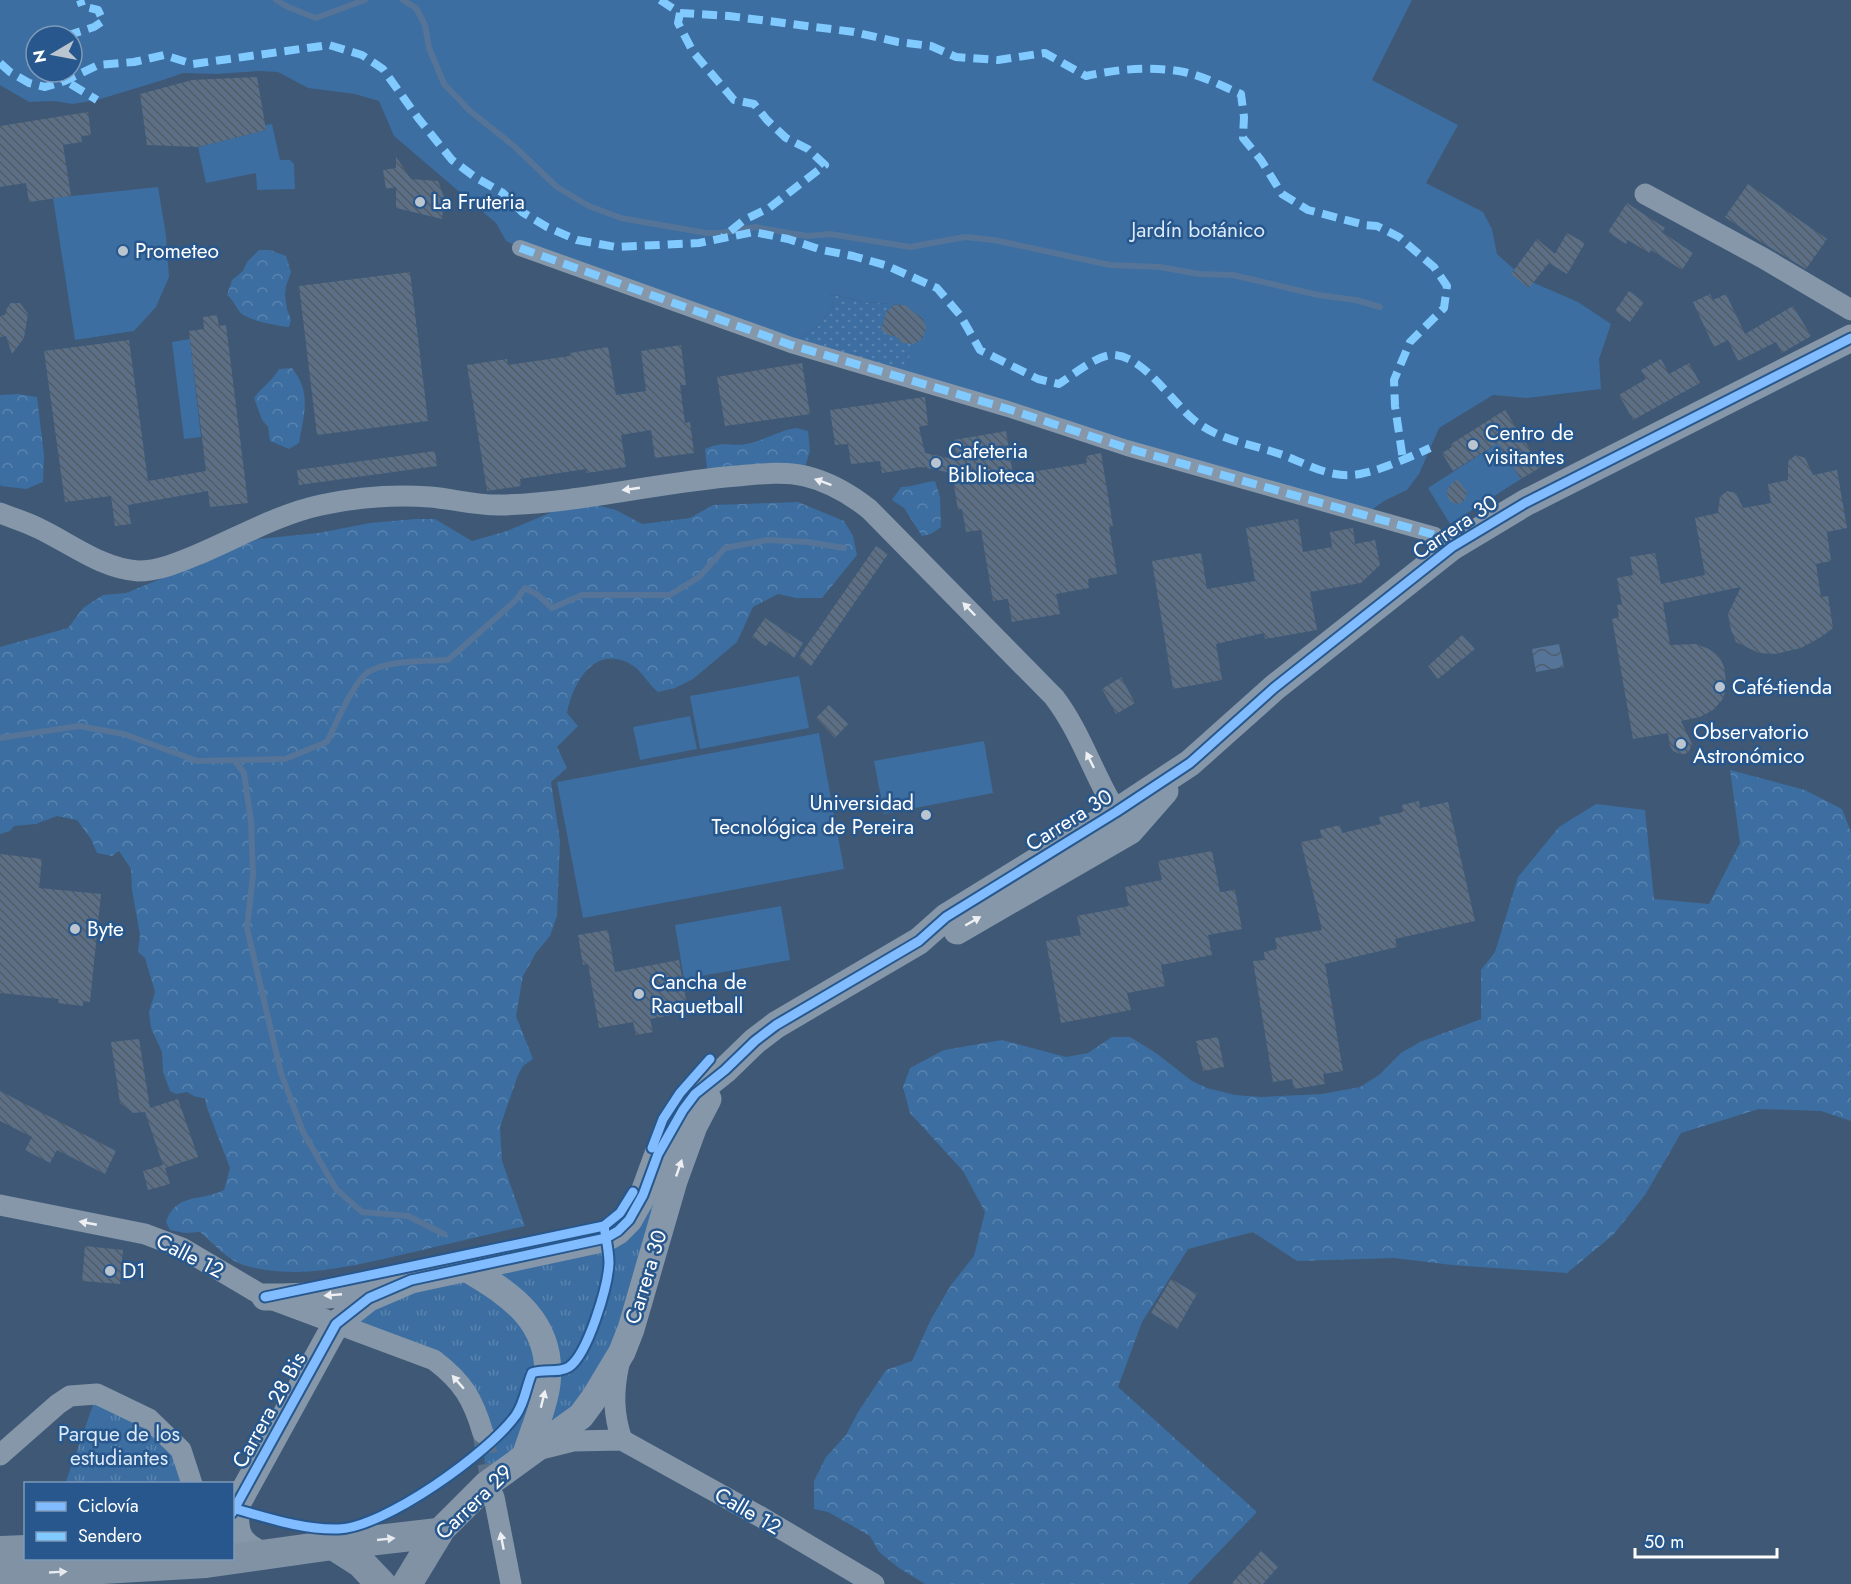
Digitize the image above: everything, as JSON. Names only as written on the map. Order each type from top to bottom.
[{"type":"main road","points":[[234,1559],[438,1533]]},
{"type":"main road","name":"Carrera 29","points":[[407,1584],[438,1533]]},
{"type":"main road","points":[[333,1545],[361,1563],[381,1584]]},
{"type":"main road","points":[[0,1551],[24,1550]]},
{"type":"main road","points":[[0,1575],[227,1560]]},
{"type":"street","points":[[1645,194],[1763,258],[1851,310]]},
{"type":"street","points":[[520,248],[791,345],[1008,409],[1127,448],[1435,535]]},
{"type":"street","name":"Carrera 30","points":[[336,1324],[369,1298],[411,1280],[606,1238],[618,1231],[629,1220],[643,1195],[658,1154],[683,1110],[696,1094],[725,1070],[739,1054],[776,1025],[919,941],[946,917],[1123,822],[1274,688],[1452,546],[1525,503],[1851,338]]},
{"type":"street","points":[[0,513],[36,527],[111,566],[139,571],[170,566],[290,514],[320,505],[369,496],[432,497],[478,505],[503,505],[714,478],[778,473],[805,476],[829,483],[850,494],[870,509],[1054,697],[1077,733],[1123,822]]},
{"type":"street","name":"Carrera 30","points":[[526,1454],[581,1416],[622,1352],[686,1146],[694,1126],[725,1070]]},
{"type":"street","name":"Calle 12","points":[[0,1205],[145,1234],[182,1248],[265,1297],[336,1324]]},
{"type":"street","points":[[466,1268],[498,1286],[515,1299],[534,1322],[541,1337],[547,1362],[547,1385],[526,1454]]},
{"type":"street","points":[[265,1297],[354,1293],[411,1280]]},
{"type":"street","name":"Carrera 29","points":[[336,1324],[434,1360],[452,1374],[467,1392],[476,1408],[483,1434]]},
{"type":"street","name":"Carrera 28 Bis","points":[[262,1555],[248,1549],[239,1537],[234,1511],[336,1324]]},
{"type":"street","points":[[526,1454],[573,1441],[622,1440],[614,1410],[614,1394],[622,1352]]},
{"type":"street","points":[[0,1455],[70,1396],[97,1394],[149,1419],[181,1450],[191,1482]]},
{"type":"street","name":"Calle 12","points":[[622,1440],[874,1584]]},
{"type":"street","name":"Carrera 29","points":[[438,1533],[486,1485],[526,1454]]},
{"type":"street","name":"Carrera 29","points":[[494,1497],[511,1584]]},
{"type":"green space","name":"Jardín botánico","points":[[0,0],[1412,0],[1372,80],[1458,125],[1426,183],[1483,212],[1492,229],[1497,254],[1525,279],[1578,302],[1611,324],[1599,359],[1601,389],[1527,398],[1493,395],[1439,428],[1419,474],[1407,490],[1384,501],[1365,515],[903,378],[913,344],[922,338],[926,327],[920,316],[905,305],[863,302],[830,294],[834,305],[818,326],[791,345],[520,248],[506,241],[496,223],[394,136],[379,101],[355,94],[308,88],[278,72],[258,71],[216,74],[183,73],[97,100],[73,104],[53,101],[29,102],[0,85]]},
{"type":"green space","points":[[272,124],[280,160],[290,160],[294,164],[295,189],[257,190],[256,173],[206,183],[198,147],[265,130],[265,125]]},
{"type":"green space","points":[[158,187],[166,235],[169,277],[156,307],[134,331],[75,340],[53,198]]},
{"type":"green space","points":[[259,250],[270,250],[286,256],[291,272],[285,295],[291,320],[289,327],[246,317],[227,295],[232,280],[243,271],[247,262]]},
{"type":"green space","points":[[829,294],[863,302],[905,305],[920,315],[926,327],[924,335],[918,342],[903,378],[791,345],[818,326],[834,305]]},
{"type":"green space","points":[[190,339],[201,437],[184,439],[172,342]]},
{"type":"green space","points":[[292,368],[302,386],[305,404],[299,443],[289,449],[270,441],[268,426],[262,420],[254,398],[279,369]]},
{"type":"green space","points":[[18,394],[37,397],[44,455],[43,482],[26,489],[0,484],[0,395]]},
{"type":"green space","points":[[796,428],[808,431],[810,451],[805,467],[707,469],[705,449],[722,444],[753,443]]},
{"type":"green space","points":[[1498,443],[1521,479],[1450,524],[1428,488]]},
{"type":"green space","points":[[935,481],[940,497],[941,527],[931,534],[922,536],[904,508],[892,500],[901,487]]},
{"type":"green space","points":[[798,502],[844,521],[853,536],[857,555],[822,598],[796,598],[778,594],[753,607],[737,642],[693,679],[675,688],[658,692],[632,665],[619,659],[608,659],[597,662],[588,669],[570,701],[567,713],[578,726],[557,747],[567,768],[551,782],[560,841],[557,916],[550,936],[536,953],[523,976],[516,1016],[533,1059],[523,1066],[518,1075],[500,1127],[502,1161],[525,1226],[352,1266],[289,1272],[240,1264],[227,1256],[200,1232],[185,1233],[170,1230],[166,1222],[176,1206],[190,1199],[224,1190],[230,1168],[205,1098],[196,1097],[187,1092],[176,1094],[170,1091],[163,1072],[162,1052],[151,1028],[149,1012],[155,992],[145,958],[138,952],[140,935],[132,890],[131,869],[119,851],[112,856],[97,853],[91,839],[77,820],[57,816],[36,824],[14,826],[10,831],[0,834],[0,647],[68,628],[83,608],[103,595],[126,593],[258,539],[318,533],[370,523],[435,519],[472,541],[507,531],[552,512],[588,503],[616,510],[642,524],[690,518],[713,505]]},
{"type":"green space","points":[[799,676],[809,728],[700,749],[690,696]]},
{"type":"green space","points":[[690,716],[697,749],[640,760],[633,727]]},
{"type":"green space","points":[[819,733],[844,869],[583,918],[557,782]]},
{"type":"green space","points":[[984,741],[993,793],[884,814],[874,761]]},
{"type":"green space","points":[[1730,770],[1805,790],[1842,809],[1851,832],[1851,1121],[1821,1111],[1759,1109],[1681,1133],[1645,1195],[1613,1235],[1567,1273],[1452,1265],[1394,1258],[1297,1261],[1253,1232],[1188,1249],[1142,1322],[1118,1387],[1257,1512],[1188,1584],[925,1584],[879,1552],[870,1536],[828,1512],[814,1509],[814,1481],[826,1457],[846,1435],[858,1412],[886,1370],[912,1361],[931,1319],[951,1285],[974,1256],[985,1212],[963,1171],[910,1113],[903,1087],[910,1068],[944,1050],[1002,1040],[1066,1057],[1088,1053],[1112,1037],[1130,1037],[1156,1053],[1192,1081],[1207,1088],[1235,1095],[1261,1097],[1322,1094],[1360,1087],[1379,1075],[1401,1053],[1420,1042],[1481,1019],[1481,970],[1495,952],[1518,877],[1559,827],[1596,804],[1645,810],[1654,899],[1709,904],[1740,843]]},
{"type":"green space","points":[[781,906],[790,960],[684,979],[675,925]]},
{"type":"green space","points":[[695,1094],[595,1397],[486,1485],[483,1433],[452,1374],[336,1324],[352,1310],[606,1238]]},
{"type":"green space","name":"Parque de los estudiantes","points":[[97,1394],[149,1419],[191,1482],[66,1482]]},
{"type":"water","points":[[1559,644],[1564,667],[1536,672],[1532,649]]},
{"type":"building","points":[[257,77],[266,130],[198,147],[147,145],[140,94],[192,80]]},
{"type":"building","points":[[88,112],[91,135],[81,136],[82,142],[63,145],[71,196],[29,202],[26,183],[0,187],[0,126]]},
{"type":"building","name":"La Fruteria","points":[[396,157],[411,179],[438,181],[444,197],[442,219],[396,208],[396,187],[386,189],[383,170],[396,168]]},
{"type":"building","points":[[1748,184],[1827,239],[1806,269],[1725,217]]},
{"type":"building","points":[[1627,203],[1665,228],[1662,232],[1693,253],[1682,270],[1651,250],[1649,253],[1628,240],[1626,244],[1608,232]]},
{"type":"building","points":[[1567,233],[1585,243],[1567,274],[1549,263],[1552,259],[1529,288],[1511,274],[1537,239],[1555,254]]},
{"type":"building","points":[[410,272],[428,421],[317,435],[299,286]]},
{"type":"building","points":[[1629,291],[1644,302],[1630,322],[1615,311]]},
{"type":"building","points":[[1710,294],[1713,300],[1726,294],[1745,334],[1793,306],[1811,336],[1782,353],[1776,342],[1738,361],[1728,340],[1714,347],[1693,302]]},
{"type":"building","points":[[11,303],[20,303],[28,314],[24,338],[12,354],[6,336],[0,337],[0,316],[5,315]]},
{"type":"building","points":[[894,305],[905,305],[923,319],[926,327],[924,335],[918,342],[902,343],[895,336],[888,335],[881,330],[886,312]]},
{"type":"building","points":[[217,315],[219,326],[226,325],[248,503],[210,507],[208,491],[128,505],[131,524],[115,526],[111,496],[65,502],[44,351],[129,340],[148,481],[206,471],[189,331],[204,329],[203,317]]},
{"type":"building","points":[[681,345],[686,385],[680,385],[685,423],[690,422],[694,453],[655,458],[651,430],[621,435],[626,467],[587,473],[586,469],[520,479],[521,486],[487,491],[467,365],[507,359],[508,365],[570,356],[570,353],[608,347],[616,395],[646,391],[641,351]]},
{"type":"building","points":[[1661,359],[1669,374],[1689,363],[1700,383],[1633,420],[1619,395],[1646,379],[1641,370]]},
{"type":"building","points":[[802,363],[810,414],[725,426],[717,377]]},
{"type":"building","points":[[925,397],[928,425],[919,427],[925,453],[957,460],[954,440],[1006,431],[1013,475],[1087,463],[1086,456],[1101,453],[1113,526],[1109,527],[1117,574],[1088,579],[1089,588],[1056,594],[1060,614],[1012,622],[1008,599],[993,601],[981,530],[966,532],[962,509],[958,510],[952,473],[921,467],[882,473],[880,461],[851,464],[848,444],[835,445],[830,410]]},
{"type":"building","name":"Centro de visitantes","points":[[1505,410],[1541,467],[1521,479],[1498,443],[1453,471],[1442,453],[1452,447],[1451,444]]},
{"type":"building","points":[[435,451],[437,466],[299,485],[297,470]]},
{"type":"building","points":[[1796,455],[1805,458],[1813,475],[1837,470],[1847,528],[1827,532],[1831,561],[1816,564],[1821,597],[1828,596],[1833,628],[1801,648],[1776,654],[1759,653],[1736,642],[1731,630],[1728,614],[1741,587],[1663,603],[1670,645],[1696,644],[1719,656],[1724,667],[1727,688],[1722,700],[1713,710],[1700,717],[1681,721],[1692,744],[1685,754],[1673,751],[1668,733],[1633,739],[1612,619],[1619,617],[1617,605],[1622,604],[1617,578],[1633,575],[1630,557],[1655,553],[1661,584],[1705,575],[1695,518],[1718,513],[1720,497],[1727,491],[1736,493],[1743,508],[1771,503],[1768,484],[1788,480],[1789,460]]},
{"type":"building","points":[[1457,479],[1467,492],[1465,500],[1459,504],[1451,502],[1447,496],[1448,488]]},
{"type":"building","points":[[1298,519],[1303,552],[1332,547],[1330,532],[1353,528],[1355,544],[1375,540],[1380,565],[1361,583],[1310,592],[1317,630],[1265,639],[1264,633],[1216,644],[1222,680],[1173,689],[1152,561],[1201,553],[1207,589],[1255,581],[1246,528]]},
{"type":"building","points":[[876,546],[888,554],[811,666],[799,657]]},
{"type":"building","points":[[765,618],[803,643],[794,658],[770,641],[766,646],[752,637]]},
{"type":"building","points":[[1462,635],[1475,649],[1438,679],[1428,666]]},
{"type":"building","points":[[1121,677],[1135,703],[1116,714],[1102,689]]},
{"type":"building","points":[[829,705],[848,724],[835,738],[816,718]]},
{"type":"building","points":[[1419,801],[1420,808],[1448,802],[1475,921],[1395,939],[1397,947],[1325,964],[1343,1071],[1323,1074],[1325,1084],[1294,1089],[1292,1079],[1273,1082],[1253,961],[1265,960],[1264,952],[1277,949],[1275,938],[1322,930],[1301,842],[1322,838],[1320,830],[1340,825],[1342,833],[1381,824],[1379,817],[1403,812],[1402,805]]},
{"type":"building","points":[[1212,851],[1220,892],[1235,890],[1242,929],[1208,935],[1212,955],[1161,965],[1165,986],[1127,993],[1131,1010],[1061,1023],[1046,941],[1081,935],[1077,916],[1129,906],[1125,887],[1162,880],[1158,861]]},
{"type":"building","points":[[0,854],[42,859],[39,888],[101,894],[90,1002],[83,1001],[83,1006],[58,1003],[59,999],[0,993]]},
{"type":"building","name":"Cancha de Raquetball","points":[[608,930],[615,972],[679,960],[688,1012],[650,1019],[653,1032],[636,1035],[633,1022],[599,1028],[588,964],[583,965],[578,935]]},
{"type":"building","points":[[1218,1037],[1224,1067],[1203,1071],[1196,1041]]},
{"type":"building","points":[[139,1039],[150,1108],[178,1099],[198,1157],[165,1168],[170,1184],[148,1190],[143,1171],[163,1165],[145,1112],[133,1113],[120,1103],[111,1042]]},
{"type":"building","points":[[0,1091],[116,1151],[105,1174],[57,1150],[50,1163],[25,1150],[32,1137],[0,1121]]},
{"type":"building","points":[[85,1246],[123,1250],[120,1284],[82,1281]]},
{"type":"building","points":[[1171,1279],[1197,1294],[1177,1329],[1151,1313]]},
{"type":"building","points":[[1261,1551],[1278,1567],[1263,1584],[1231,1584]]},
{"type":"waterway","points":[[276,0],[316,18],[365,0]]},
{"type":"waterway","points":[[403,0],[416,8],[425,25],[429,48],[444,84],[470,111],[514,146],[557,187],[589,206],[621,218],[706,233],[721,233],[755,227],[807,236],[830,234],[910,247],[965,237],[994,240],[1110,265],[1160,267],[1199,274],[1233,275],[1380,307]]},
{"type":"waterway","points":[[0,738],[79,726],[124,734],[197,761],[285,759],[327,742],[352,692],[364,675],[378,667],[398,663],[448,660],[515,601],[525,588],[538,595],[552,608],[582,595],[670,595],[699,577],[725,548],[767,540],[808,542],[844,548]]},
{"type":"waterway","points":[[235,761],[244,773],[251,821],[253,875],[247,928],[281,1073],[303,1132],[336,1189],[362,1212],[408,1216],[444,1234]]},
{"type":"tunnel","points":[[483,1433],[493,1494]]},
{"type":"marked path","points":[[80,0],[82,6],[98,10],[103,21],[84,30]]},
{"type":"marked path","points":[[660,0],[680,13],[729,16],[854,32],[898,42],[931,46],[956,57],[998,60],[1045,53],[1086,76],[1135,69],[1184,72],[1241,94],[1244,117],[1243,138],[1261,160],[1282,194],[1308,210],[1377,226],[1399,237],[1434,267],[1447,286],[1444,308],[1410,342],[1394,380],[1395,406],[1403,460]]},
{"type":"marked path","points":[[680,13],[678,23],[693,52],[734,100],[754,104],[786,138],[808,149],[825,165],[769,208],[744,220],[723,237]]},
{"type":"marked path","points":[[0,63],[29,83],[45,87],[65,81],[98,65],[134,62],[164,55],[193,64],[329,45],[362,55],[383,69],[452,160],[503,193],[522,212],[547,227],[577,240],[616,247],[699,243],[754,232],[788,239],[822,250],[885,265],[937,288],[960,315],[980,350],[1038,379],[1059,384],[1101,357],[1115,355],[1126,358],[1147,372],[1194,420],[1204,427],[1225,437],[1334,474],[1352,475],[1370,472],[1430,448]]},
{"type":"marked path","points":[[71,84],[97,100]]},
{"type":"marked path","points":[[520,248],[791,345],[1008,409],[1127,448],[1435,535]]},
{"type":"cycle path","points":[[234,1509],[336,1324],[369,1298],[411,1280],[606,1238],[618,1231],[629,1220],[643,1195],[658,1154],[683,1110],[695,1094],[776,1025],[919,941],[946,917],[1116,812],[1190,763],[1274,688],[1452,547],[1525,503],[1851,338]]},
{"type":"cycle path","points":[[652,1148],[663,1119],[680,1093],[710,1059]]},
{"type":"cycle path","points":[[265,1297],[604,1226],[620,1213],[633,1192]]},
{"type":"cycle path","points":[[234,1510],[312,1528],[338,1529],[358,1525],[382,1516],[434,1486],[460,1467],[484,1448],[516,1415],[532,1373],[565,1369],[576,1360],[596,1319],[608,1274],[609,1258],[604,1226]]},
{"type":"place","name":"La Fruteria","points":[[420,202]]},
{"type":"place","name":"Prometeo","points":[[123,251]]},
{"type":"place","name":"Centro de visitantes","points":[[1473,445]]},
{"type":"place","name":"Cafeteria Biblioteca","points":[[936,463]]},
{"type":"place","name":"Café-tienda","points":[[1720,687]]},
{"type":"place","name":"Observatorio Astronómico","points":[[1681,744]]},
{"type":"place","name":"Universidad Tecnológica de Pereira","points":[[926,815]]},
{"type":"place","name":"Byte","points":[[75,929]]},
{"type":"place","name":"Cancha de Raquetball","points":[[639,994]]},
{"type":"place","name":"D1","points":[[110,1271]]}]
